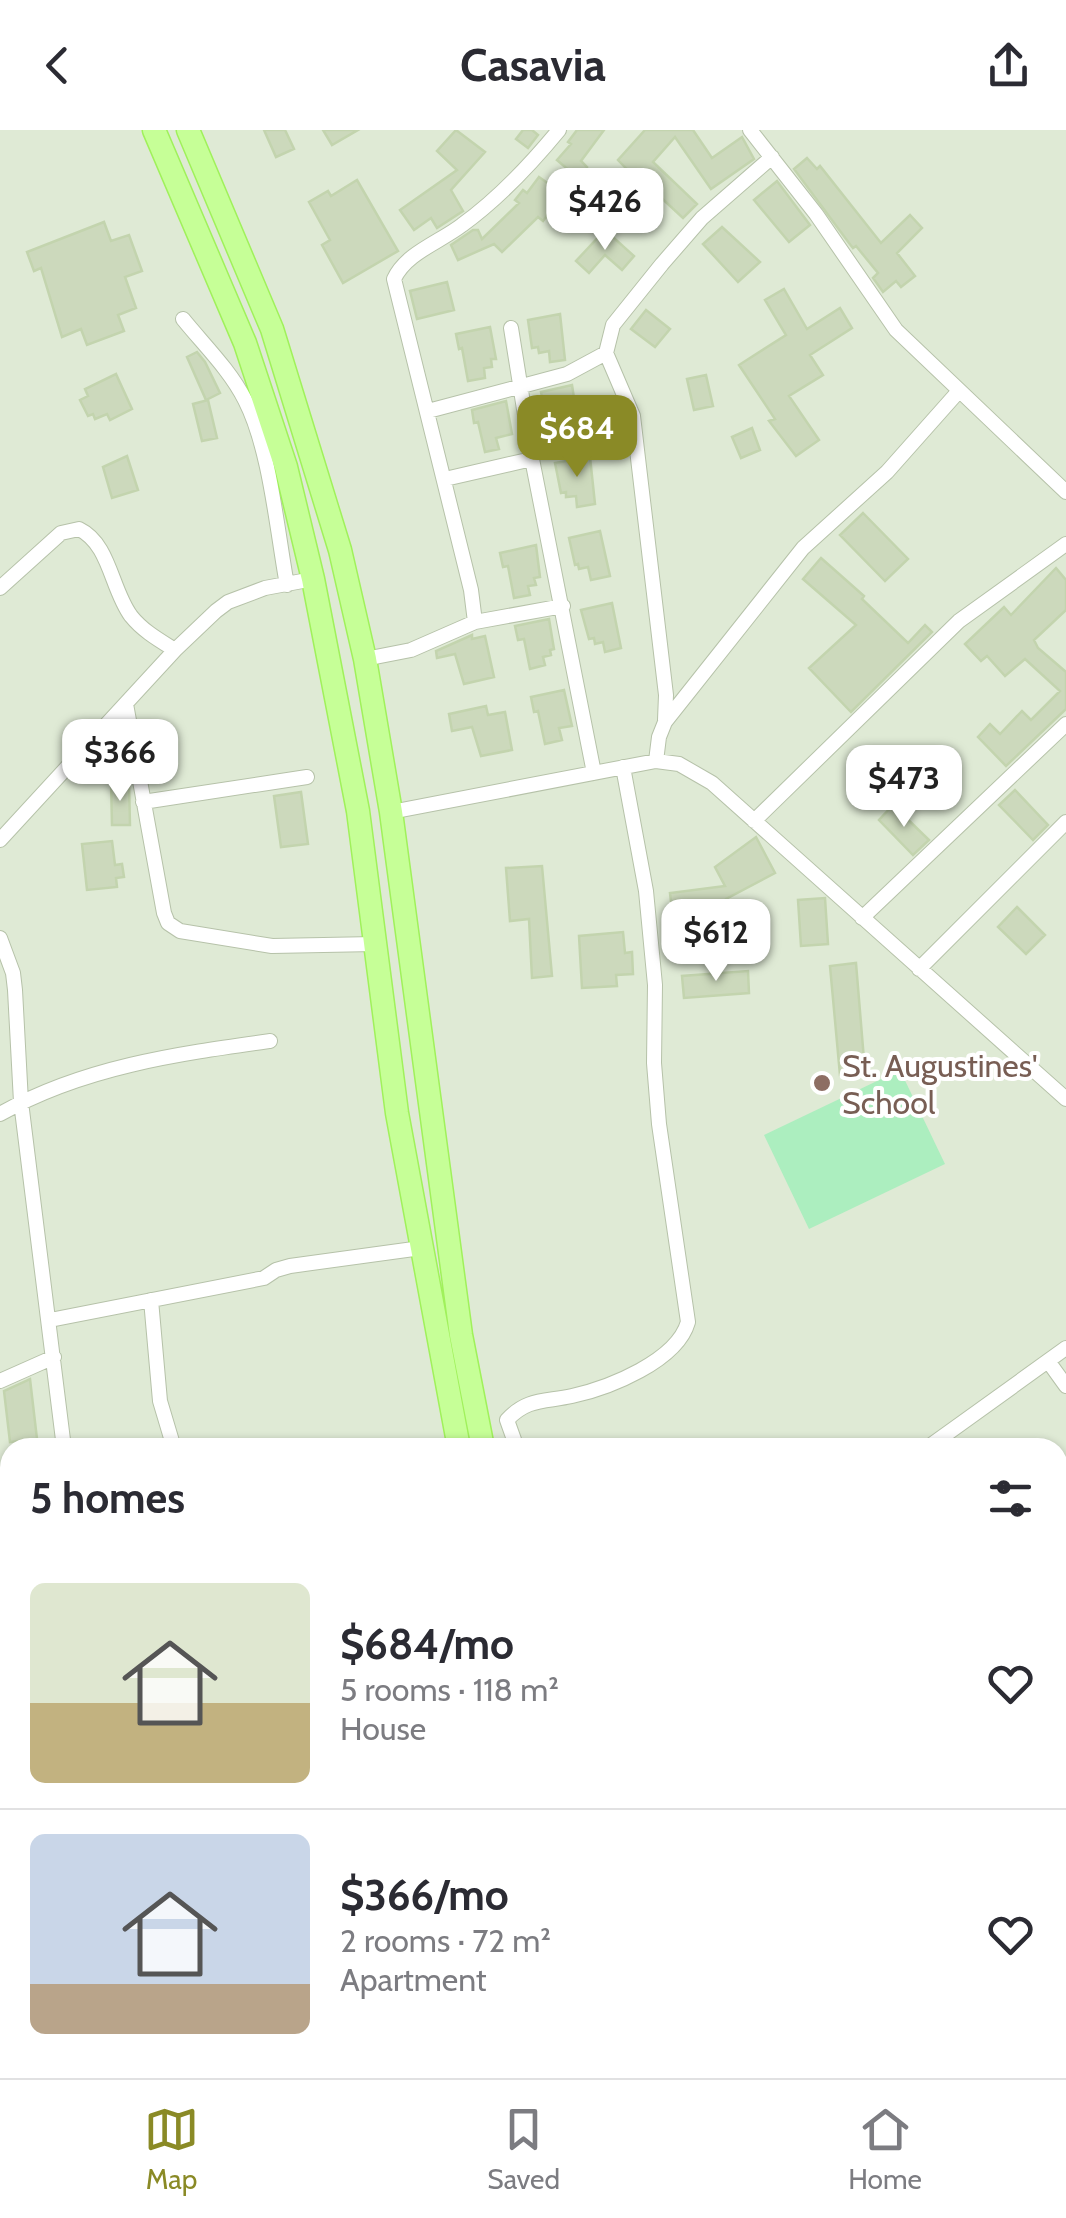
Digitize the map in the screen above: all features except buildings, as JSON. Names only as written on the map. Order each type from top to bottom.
[{"type":"main road","points":[[154,130],[245,343],[286,468],[313,579],[358,811],[397,1113],[457,1438]]},
{"type":"main road","points":[[188,130],[272,328],[340,550],[365,659],[391,812],[461,1336],[481,1438]]},
{"type":"main road","points":[[286,468],[313,462]]},
{"type":"street","points":[[475,622],[472,590],[394,278],[409,259],[463,225],[559,130]]},
{"type":"street","points":[[750,130],[816,214],[896,330],[1066,492]]},
{"type":"street","points":[[665,722],[666,694],[634,416],[606,353],[613,325],[662,264],[702,218],[772,157]]},
{"type":"street","points":[[182,319],[246,400],[265,466],[287,584]]},
{"type":"street","points":[[511,328],[532,459],[594,773]]},
{"type":"street","points":[[428,411],[568,374],[606,353]]},
{"type":"street","points":[[656,761],[665,722],[802,548],[886,472],[958,392]]},
{"type":"street","points":[[445,479],[532,459]]},
{"type":"street","points":[[0,588],[60,533],[78,529],[95,540],[131,615],[175,650]]},
{"type":"street","points":[[754,821],[959,621],[1066,544]]},
{"type":"street","points":[[0,840],[175,650],[228,602],[265,588],[313,579]]},
{"type":"street","points":[[365,659],[411,650],[475,622],[563,606]]},
{"type":"street","points":[[126,704],[168,922],[180,931],[272,946],[376,944]]},
{"type":"street","points":[[862,918],[1066,724]]},
{"type":"street","points":[[391,812],[656,761],[678,764],[693,771],[754,821],[1066,1099]]},
{"type":"street","points":[[513,1438],[506,1420],[517,1409],[533,1401],[596,1389],[650,1364],[674,1348],[688,1322],[659,1124],[654,1063],[655,986],[646,891],[623,767]]},
{"type":"street","points":[[144,802],[307,778]]},
{"type":"street","points":[[919,969],[1066,822]]},
{"type":"street","points":[[0,938],[16,990],[22,1102],[63,1438]]},
{"type":"street","points":[[0,1114],[22,1102],[119,1067],[171,1054],[270,1041]]},
{"type":"street","points":[[50,1320],[264,1278],[290,1266],[421,1248]]},
{"type":"street","points":[[151,1300],[160,1401],[171,1438]]},
{"type":"street","points":[[941,1438],[1066,1348]]},
{"type":"street","points":[[0,1380],[54,1357]]},
{"type":"street","points":[[1048,1362],[1066,1386]]},
{"type":"shaded area","points":[[0,130],[1066,130],[1066,1438],[0,1438]]},
{"type":"green space","points":[[900,1070],[945,1164],[809,1229],[764,1135]]},
{"type":"place","name":"St. Augustines' School","points":[[822,1083]]}]
